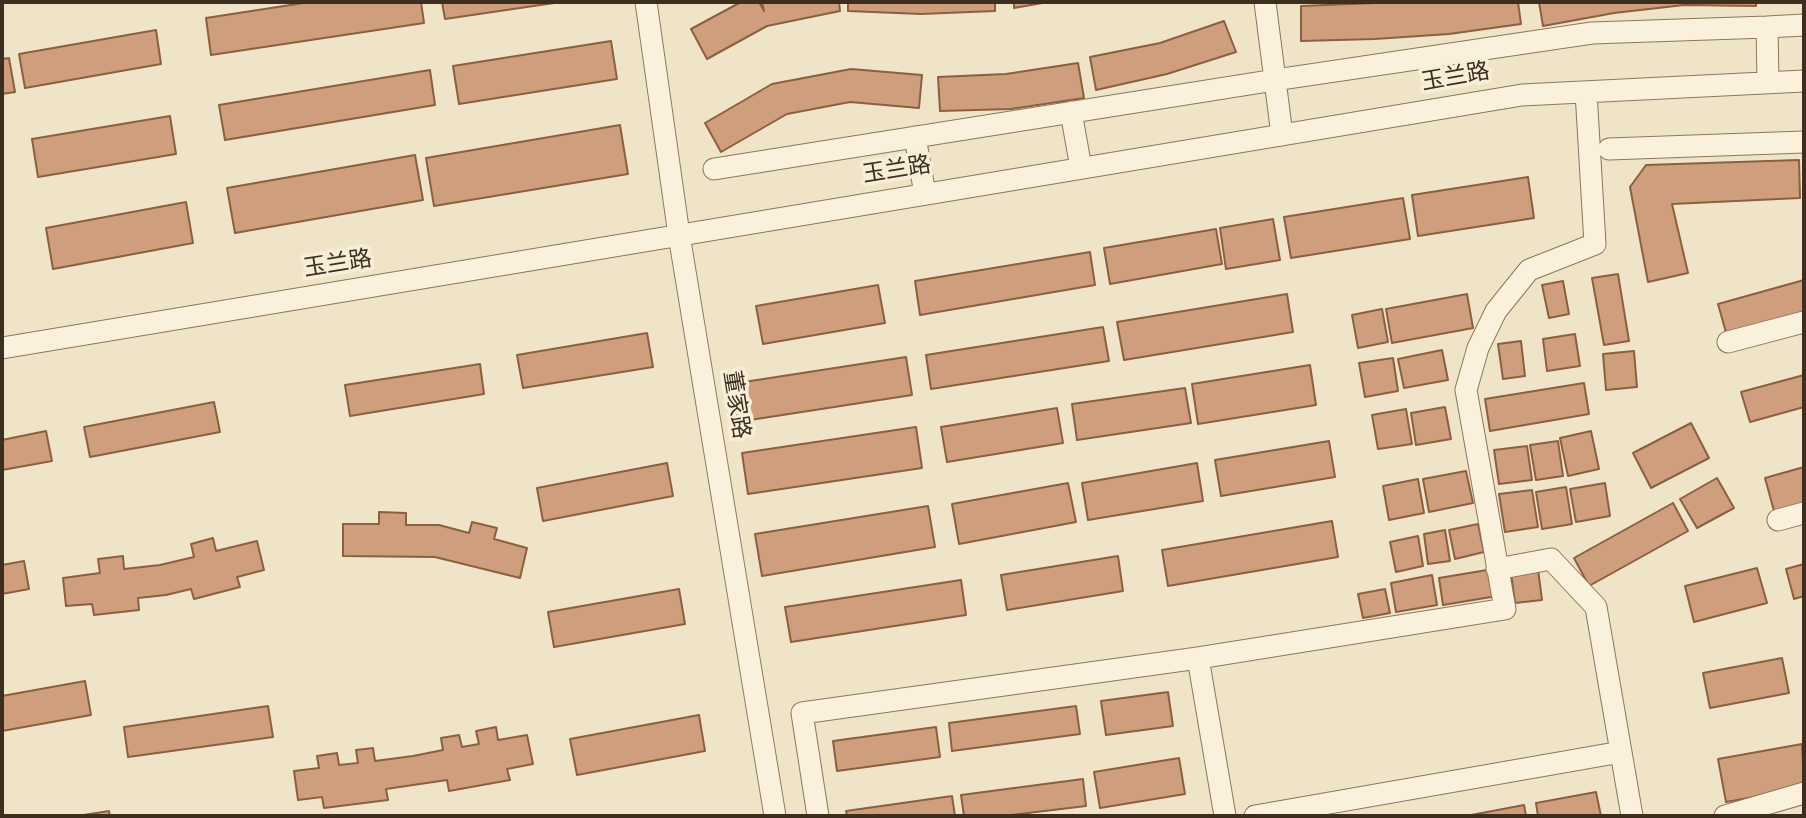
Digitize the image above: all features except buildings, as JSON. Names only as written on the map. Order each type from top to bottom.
[{"type":"street","name":"董家路","points":[[646,2],[679,235],[775,816]]},
{"type":"street","points":[[1265,2],[1282,135]]},
{"type":"street","points":[[714,169],[1592,33],[1804,25]]},
{"type":"street","points":[[1767,27],[1768,82]]},
{"type":"street","name":"玉兰路","points":[[2,348],[1522,95],[1804,81]]},
{"type":"street","points":[[818,816],[802,713],[1198,658],[1504,609],[1466,390],[1478,348],[1496,311],[1530,270],[1595,244],[1586,92]]},
{"type":"street","points":[[1071,112],[1081,168]]},
{"type":"street","points":[[915,137],[925,194]]},
{"type":"street","points":[[1609,149],[1804,142]]},
{"type":"street","points":[[1728,342],[1804,322]]},
{"type":"street","points":[[1778,520],[1804,513]]},
{"type":"street","points":[[1497,569],[1551,559],[1595,607],[1632,816]]},
{"type":"street","points":[[1198,658],[1224,816]]},
{"type":"street","points":[[1255,816],[1621,752]]},
{"type":"street","points":[[1725,816],[1804,793]]}]
